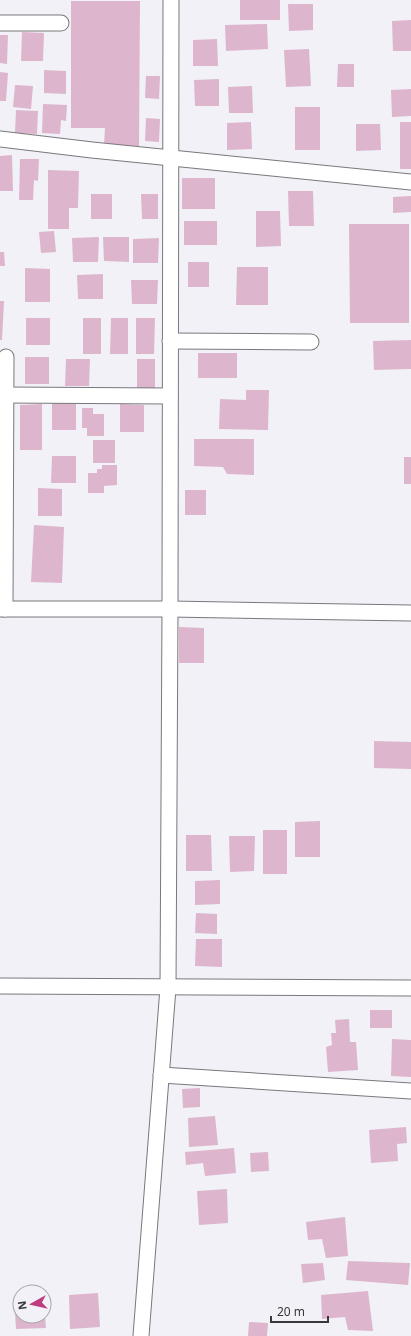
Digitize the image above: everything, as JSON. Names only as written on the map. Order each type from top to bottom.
[{"type":"street","points":[[142,1336],[168,988],[170,609],[170,0]]},
{"type":"street","points":[[0,23],[61,23]]},
{"type":"street","points":[[0,139],[411,182]]},
{"type":"street","points":[[170,341],[311,342]]},
{"type":"street","points":[[6,356],[2,609],[170,609],[411,613]]},
{"type":"street","points":[[5,395],[170,396]]},
{"type":"street","points":[[0,986],[411,988]]},
{"type":"street","points":[[161,1075],[411,1091]]},
{"type":"building","points":[[240,0],[280,0],[280,20],[240,20]]},
{"type":"building","points":[[71,1],[140,1],[139,146],[104,145],[105,128],[71,128]]},
{"type":"building","points":[[288,4],[313,4],[313,30],[289,31]]},
{"type":"building","points":[[411,20],[411,51],[393,51],[392,21]]},
{"type":"building","points":[[267,24],[268,49],[226,51],[225,25]]},
{"type":"building","points":[[22,32],[44,33],[43,61],[21,61]]},
{"type":"building","points":[[0,35],[8,35],[7,64],[0,63]]},
{"type":"building","points":[[217,39],[218,66],[193,66],[193,40]]},
{"type":"building","points":[[309,49],[311,86],[286,87],[284,50]]},
{"type":"building","points":[[338,64],[354,64],[354,87],[337,87]]},
{"type":"building","points":[[44,70],[66,71],[66,94],[44,93]]},
{"type":"building","points":[[0,72],[8,73],[6,101],[0,101]]},
{"type":"building","points":[[146,76],[160,76],[159,99],[145,98]]},
{"type":"building","points":[[219,79],[219,106],[195,106],[194,80]]},
{"type":"building","points":[[15,85],[33,86],[31,109],[13,107]]},
{"type":"building","points":[[252,86],[253,113],[229,113],[228,87]]},
{"type":"building","points":[[411,89],[411,116],[392,117],[391,90]]},
{"type":"building","points":[[43,104],[67,105],[66,121],[61,120],[60,134],[42,133]]},
{"type":"building","points":[[295,107],[320,107],[320,150],[295,150]]},
{"type":"building","points":[[16,110],[38,111],[37,134],[15,133]]},
{"type":"building","points":[[146,118],[160,119],[159,142],[145,141]]},
{"type":"building","points":[[251,122],[252,149],[227,150],[227,123]]},
{"type":"building","points":[[400,122],[411,122],[411,169],[400,169]]},
{"type":"building","points":[[356,124],[380,124],[381,150],[356,151]]},
{"type":"building","points":[[12,155],[13,191],[0,191],[0,156]]},
{"type":"building","points":[[20,159],[39,159],[38,181],[34,180],[33,200],[19,200]]},
{"type":"building","points":[[48,170],[79,171],[78,208],[69,208],[69,229],[48,229]]},
{"type":"building","points":[[182,178],[215,178],[215,209],[182,209]]},
{"type":"building","points":[[288,191],[313,191],[314,226],[289,226]]},
{"type":"building","points":[[91,194],[112,194],[112,219],[91,219]]},
{"type":"building","points":[[141,194],[158,194],[158,219],[142,219]]},
{"type":"building","points":[[411,196],[411,212],[393,213],[393,197]]},
{"type":"building","points":[[256,211],[280,211],[281,246],[256,247]]},
{"type":"building","points":[[184,221],[217,221],[217,245],[184,245]]},
{"type":"building","points":[[349,224],[409,224],[409,323],[350,323]]},
{"type":"building","points":[[54,231],[56,252],[41,253],[39,232]]},
{"type":"building","points":[[99,237],[98,262],[73,262],[72,238]]},
{"type":"building","points":[[103,237],[129,237],[129,262],[104,261]]},
{"type":"building","points":[[159,238],[158,263],[133,263],[133,239]]},
{"type":"building","points":[[0,252],[4,252],[5,266],[0,266]]},
{"type":"building","points":[[188,262],[209,262],[209,287],[188,287]]},
{"type":"building","points":[[237,267],[268,267],[268,305],[236,305]]},
{"type":"building","points":[[25,268],[50,269],[50,302],[25,302]]},
{"type":"building","points":[[103,274],[103,299],[78,299],[77,275]]},
{"type":"building","points":[[131,280],[158,280],[157,304],[132,304]]},
{"type":"building","points":[[0,301],[4,301],[2,340],[0,340]]},
{"type":"building","points":[[26,318],[50,318],[50,345],[26,345]]},
{"type":"building","points":[[83,318],[101,318],[101,354],[83,354]]},
{"type":"building","points":[[111,318],[128,318],[128,354],[110,354]]},
{"type":"building","points":[[136,318],[155,318],[154,354],[136,354]]},
{"type":"building","points":[[411,340],[411,369],[374,370],[373,341]]},
{"type":"building","points":[[198,353],[237,353],[237,378],[198,378]]},
{"type":"building","points":[[25,357],[49,357],[49,384],[25,384]]},
{"type":"building","points":[[66,359],[90,359],[89,386],[65,386]]},
{"type":"building","points":[[137,359],[155,359],[155,390],[137,389]]},
{"type":"building","points":[[246,390],[269,390],[268,430],[219,429],[220,399],[246,400]]},
{"type":"building","points":[[52,402],[76,402],[76,430],[52,430]]},
{"type":"building","points":[[42,404],[42,450],[20,450],[20,405]]},
{"type":"building","points":[[120,404],[144,405],[144,432],[120,432]]},
{"type":"building","points":[[82,408],[93,408],[93,414],[104,414],[104,436],[87,436],[87,428],[82,428]]},
{"type":"building","points":[[194,439],[254,439],[254,475],[227,474],[223,467],[194,466]]},
{"type":"building","points":[[93,440],[115,440],[115,463],[93,463]]},
{"type":"building","points":[[52,456],[76,456],[76,483],[51,483]]},
{"type":"building","points":[[404,457],[411,457],[411,484],[404,484]]},
{"type":"building","points":[[102,465],[117,465],[117,485],[104,486],[104,493],[88,493],[88,473],[97,473],[97,469],[102,469]]},
{"type":"building","points":[[38,488],[62,489],[62,516],[38,516]]},
{"type":"building","points":[[185,490],[206,490],[206,515],[185,515]]},
{"type":"building","points":[[34,525],[64,527],[62,583],[31,582]]},
{"type":"building","points":[[179,627],[204,628],[204,663],[179,663]]},
{"type":"building","points":[[374,741],[411,742],[411,769],[374,768]]},
{"type":"building","points":[[320,821],[320,857],[295,857],[295,822]]},
{"type":"building","points":[[263,830],[287,830],[287,874],[263,874]]},
{"type":"building","points":[[186,835],[211,835],[212,871],[186,871]]},
{"type":"building","points":[[229,836],[255,836],[254,871],[230,872]]},
{"type":"building","points":[[220,880],[220,904],[195,905],[195,881]]},
{"type":"building","points":[[196,913],[217,914],[217,934],[195,933]]},
{"type":"building","points":[[196,939],[222,939],[222,967],[195,966]]},
{"type":"building","points":[[370,1010],[392,1010],[392,1028],[370,1028]]},
{"type":"building","points":[[349,1019],[350,1042],[356,1042],[358,1070],[328,1072],[326,1047],[332,1045],[331,1033],[336,1033],[335,1020]]},
{"type":"building","points":[[392,1039],[411,1040],[411,1077],[391,1076]]},
{"type":"building","points":[[200,1088],[200,1107],[183,1108],[182,1089]]},
{"type":"building","points":[[215,1116],[218,1145],[189,1147],[188,1118]]},
{"type":"building","points":[[406,1127],[407,1143],[397,1144],[398,1161],[371,1163],[369,1130]]},
{"type":"building","points":[[234,1148],[236,1173],[205,1176],[203,1163],[186,1165],[185,1152]]},
{"type":"building","points":[[268,1152],[269,1171],[251,1172],[250,1153]]},
{"type":"building","points":[[227,1189],[228,1223],[199,1225],[197,1191]]},
{"type":"building","points":[[345,1217],[348,1256],[326,1258],[322,1239],[308,1240],[306,1222]]},
{"type":"building","points":[[348,1261],[410,1263],[408,1285],[346,1280]]},
{"type":"building","points":[[323,1263],[325,1280],[303,1283],[301,1264]]},
{"type":"building","points":[[368,1291],[373,1331],[348,1330],[345,1317],[322,1319],[321,1295]]},
{"type":"building","points":[[98,1293],[100,1327],[70,1329],[69,1295]]},
{"type":"building","points":[[249,1322],[268,1323],[267,1336],[248,1336]]},
{"type":"building","points":[[16,1324],[46,1324],[46,1328],[16,1329]]}]
